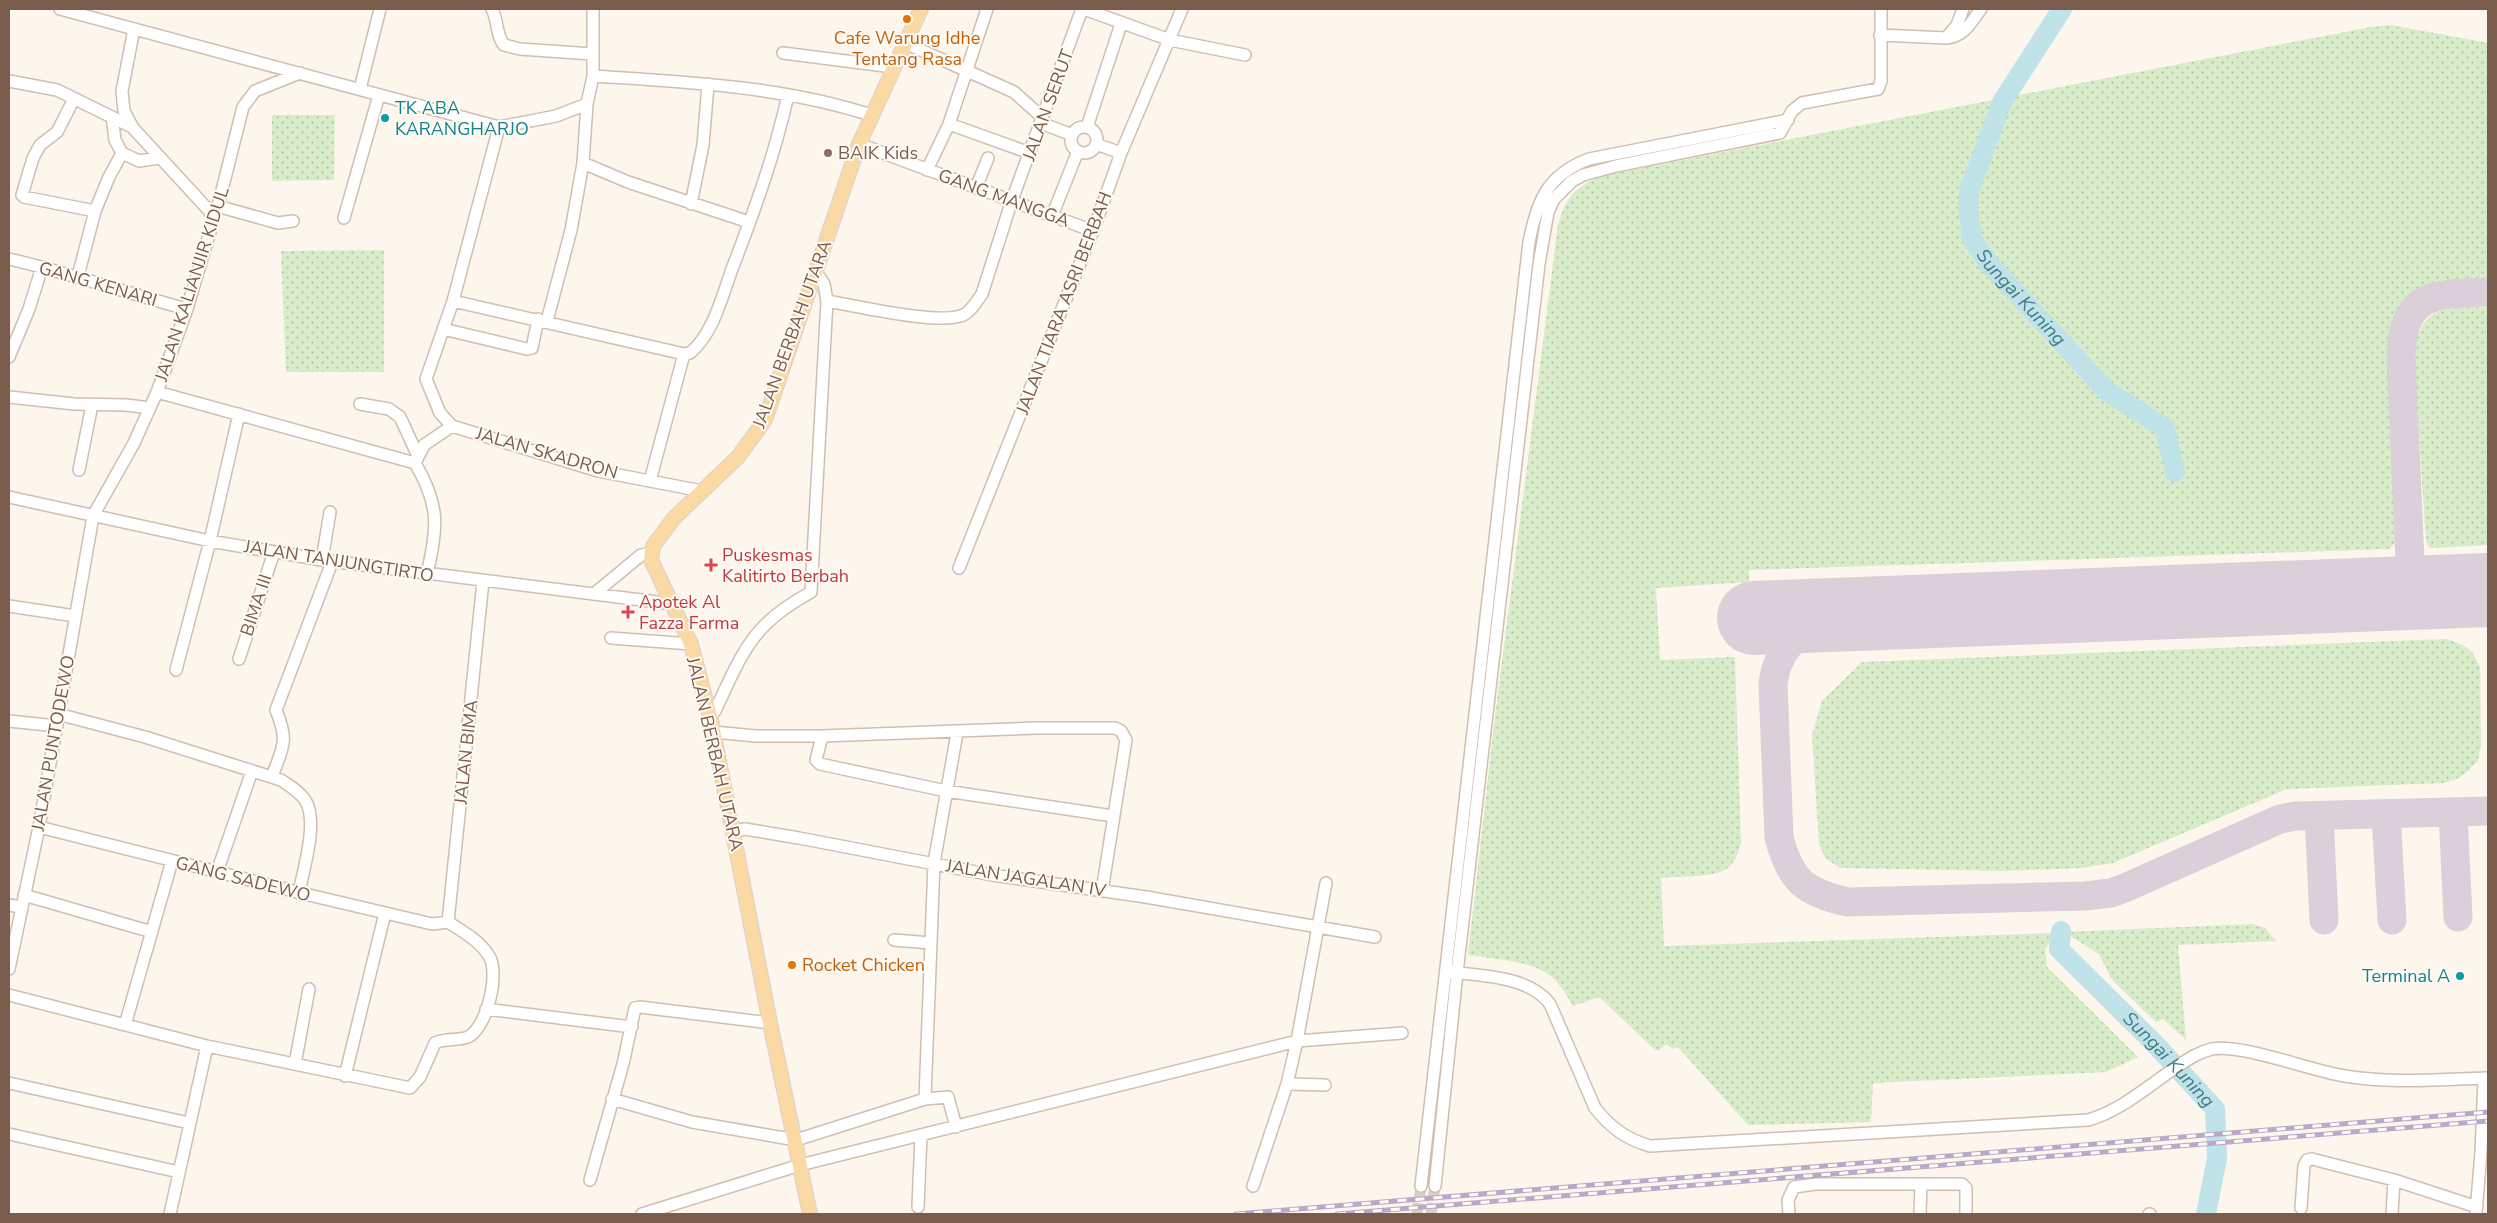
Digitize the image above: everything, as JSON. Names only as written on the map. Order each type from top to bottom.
[{"type":"main road","name":"JALAN BERBAH UTARA","points":[[810,1214],[770,1023],[734,830],[710,715],[690,644],[672,602],[653,567],[651,553],[653,546],[674,518],[751,443],[765,420],[859,144],[921,9]]},
{"type":"street","points":[[60,9],[99,13],[134,29],[499,127],[556,116],[587,104]]},
{"type":"street","points":[[360,89],[380,9]]},
{"type":"street","points":[[492,9],[498,23],[500,39],[504,45],[592,54]]},
{"type":"street","points":[[443,329],[527,349],[532,348],[572,230],[583,163],[587,104],[593,76],[593,9]]},
{"type":"street","points":[[927,170],[949,124],[987,9]]},
{"type":"street","points":[[1083,9],[1170,40],[1245,55]]},
{"type":"street","name":"JALAN SERUT","points":[[827,301],[940,319],[965,315],[982,294],[1012,200],[1083,9]]},
{"type":"street","name":"JALAN TIARA ASRI BERBAH","points":[[959,568],[1093,231],[1121,153],[1182,9]]},
{"type":"street","points":[[1436,1186],[1458,973],[1539,264],[1548,212],[1554,199],[1572,181],[1596,170],[1780,133],[1794,109],[1802,103],[1878,89],[1880,85],[1881,9]]},
{"type":"street","points":[[1946,38],[1957,25],[1963,9]]},
{"type":"street","points":[[1880,35],[1958,37],[1981,9]]},
{"type":"street","points":[[1087,128],[1121,24]]},
{"type":"street","points":[[134,29],[122,91],[124,111],[133,128],[160,158],[215,211],[278,224],[293,221]]},
{"type":"street","points":[[906,43],[967,69],[1014,92],[1042,121],[1072,135]]},
{"type":"street","points":[[783,53],[893,67]]},
{"type":"street","name":"JALAN KALIANJIR KIDUL","points":[[93,516],[157,392],[187,309],[241,115],[249,97],[264,86],[300,73]]},
{"type":"street","points":[[593,76],[708,84],[788,95],[871,115]]},
{"type":"street","points":[[9,81],[57,90],[133,128]]},
{"type":"street","points":[[691,204],[703,144],[708,84]]},
{"type":"street","points":[[344,218],[379,94]]},
{"type":"street","points":[[453,301],[684,354],[694,349],[706,334],[750,222],[779,136],[788,95]]},
{"type":"street","points":[[74,99],[57,132],[40,145],[33,158],[22,195],[24,197],[95,210]]},
{"type":"street","points":[[112,117],[115,140],[122,153],[139,160],[160,158]]},
{"type":"street","points":[[1421,1186],[1444,971],[1529,242],[1537,207],[1543,195],[1561,173],[1588,159],[1788,120]]},
{"type":"street","points":[[949,124],[1030,153]]},
{"type":"street","points":[[416,460],[424,445],[452,426],[440,413],[426,380],[453,301],[499,127]]},
{"type":"street","points":[[1078,128],[1087,128],[1096,136],[1096,144],[1088,152],[1078,151],[1072,144],[1072,135],[1078,128]]},
{"type":"street","name":"GANG MANGGA","points":[[859,144],[1093,231]]},
{"type":"street","points":[[1096,144],[1121,153]]},
{"type":"street","points":[[1052,216],[1078,151]]},
{"type":"street","points":[[78,276],[95,210],[109,176],[122,153]]},
{"type":"street","points":[[976,188],[988,158]]},
{"type":"street","points":[[583,163],[628,182],[750,222]]},
{"type":"street","name":"GANG KENARI","points":[[9,259],[78,276],[104,286],[187,309]]},
{"type":"street","points":[[9,357],[29,309],[42,267]]},
{"type":"street","points":[[710,715],[715,711],[746,649],[765,624],[788,606],[811,592],[827,301],[824,284],[816,272]]},
{"type":"street","points":[[650,481],[684,354]]},
{"type":"street","points":[[157,392],[416,460]]},
{"type":"street","points":[[9,397],[92,405],[126,405],[150,408]]},
{"type":"street","points":[[360,404],[396,412],[400,417],[430,494],[436,516],[435,540],[427,575]]},
{"type":"street","points":[[79,470],[92,405]]},
{"type":"street","points":[[176,670],[210,541],[239,414]]},
{"type":"street","name":"JALAN SKADRON","points":[[452,426],[598,471],[702,491]]},
{"type":"street","name":"JALAN TANJUNGTIRTO","points":[[9,497],[210,541],[327,561],[665,604],[672,602]]},
{"type":"street","points":[[272,777],[284,743],[284,730],[276,710],[327,561],[330,512]]},
{"type":"street","name":"JALAN PUNTODEWO","points":[[9,969],[11,948],[39,827],[93,516]]},
{"type":"street","name":"BIMA III","points":[[239,659],[274,552]]},
{"type":"street","points":[[594,594],[641,555],[651,553]]},
{"type":"street","name":"JALAN BIMA","points":[[448,922],[483,581]]},
{"type":"street","points":[[9,606],[75,616]]},
{"type":"street","points":[[611,638],[690,644]]},
{"type":"street","points":[[1476,707],[1489,714]]},
{"type":"street","points":[[58,714],[145,737],[272,777],[281,780],[298,791],[306,802],[310,817],[310,833],[299,893]]},
{"type":"street","points":[[10,723],[57,726]]},
{"type":"street","points":[[713,732],[756,736],[822,736],[1036,728],[1115,728],[1121,731],[1126,740],[1102,891]]},
{"type":"street","points":[[925,1100],[934,863],[957,732]]},
{"type":"street","points":[[822,736],[816,755],[816,760],[820,764],[946,791],[1113,816]]},
{"type":"street","points":[[217,872],[252,771]]},
{"type":"street","name":"GANG SADEWO","points":[[39,827],[299,893],[432,924],[448,922]]},
{"type":"street","name":"JALAN JAGALAN IV","points":[[734,830],[745,829],[992,875],[1102,891],[1375,937]]},
{"type":"street","points":[[125,1025],[172,861]]},
{"type":"street","points":[[1253,1186],[1287,1084],[1297,1041],[1326,883]]},
{"type":"street","points":[[24,895],[152,932]]},
{"type":"street","points":[[9,905],[21,907]]},
{"type":"street","points":[[345,1076],[385,913]]},
{"type":"street","points":[[9,994],[207,1046],[410,1088],[420,1077],[435,1043],[470,1036],[480,1027],[486,1009],[493,976],[489,956],[475,941],[448,922]]},
{"type":"street","points":[[894,940],[931,943]]},
{"type":"street","points":[[1444,971],[1516,982],[1536,990],[1544,996],[1550,1004],[1595,1108],[1618,1133],[1650,1146],[2088,1120],[2114,1110],[2195,1055],[2224,1048],[2313,1070],[2362,1079],[2417,1081],[2469,1079],[2487,1088]]},
{"type":"street","points":[[295,1064],[309,989]]},
{"type":"street","points":[[590,1180],[632,1027],[634,1010],[640,1006],[770,1023]]},
{"type":"street","points":[[486,1009],[632,1027]]},
{"type":"street","points":[[642,1214],[800,1165],[1297,1041],[1402,1033]]},
{"type":"street","points":[[170,1214],[207,1046]]},
{"type":"street","points":[[2469,1079],[2487,1088]]},
{"type":"street","points":[[9,1083],[189,1123]]},
{"type":"street","points":[[1287,1084],[1325,1085]]},
{"type":"street","points":[[2300,1208],[2304,1166],[2309,1159],[2394,1180],[2476,1211],[2481,1152],[2484,1142],[2487,1088]]},
{"type":"street","points":[[612,1099],[692,1122],[796,1140],[925,1100],[948,1097],[956,1127]]},
{"type":"street","points":[[9,1134],[179,1172]]},
{"type":"street","points":[[918,1207],[921,1135]]},
{"type":"street","points":[[2392,1214],[2394,1180]]},
{"type":"street","points":[[1920,1214],[1921,1184]]},
{"type":"street","points":[[1789,1214],[1790,1193],[1798,1185],[1921,1184],[1962,1184],[1966,1188],[1966,1214]]},
{"type":"green space","points":[[2391,25],[2488,43],[2488,281],[2451,282],[2433,286],[2422,291],[2405,307],[2394,328],[2388,351],[2395,542],[2390,549],[1749,570],[1749,582],[1656,588],[1660,660],[1735,657],[1741,843],[1737,856],[1724,871],[1707,875],[1661,878],[1664,946],[2057,933],[2045,949],[2047,967],[2138,1057],[2106,1072],[1873,1083],[1871,1122],[1748,1125],[1678,1047],[1673,1049],[1666,1044],[1658,1051],[1599,997],[1573,1006],[1557,982],[1543,971],[1516,962],[1468,955],[1495,716],[1558,225],[1570,197],[1590,181],[1610,174],[2371,27]]},
{"type":"green space","points":[[272,115],[335,115],[334,180],[272,181]]},
{"type":"green space","points":[[384,250],[384,372],[286,372],[281,251]]},
{"type":"green space","points":[[2488,307],[2488,545],[2430,548],[2426,542],[2413,346],[2424,323],[2437,313],[2453,308]]},
{"type":"green space","points":[[2447,639],[2463,645],[2472,652],[2480,667],[2481,745],[2478,761],[2457,779],[2443,783],[2287,789],[2113,863],[2081,868],[2003,871],[1840,868],[1825,858],[1819,844],[1812,735],[1822,701],[1862,662]]},
{"type":"green space","points":[[2253,924],[2265,928],[2276,941],[2178,945],[2186,1040],[2163,1019],[2156,1022],[2112,980],[2099,954],[2064,932]]},
{"type":"waterway","name":"Sungai Kuning","points":[[2062,9],[2002,102],[1970,188],[1968,207],[1972,239],[1990,265],[2108,392],[2165,428],[2175,472]]},
{"type":"waterway","name":"Sungai Kuning","points":[[2061,931],[2059,949],[2154,1043],[2215,1109],[2217,1158],[2206,1214]]},
{"type":"taxiway","points":[[2381,594],[2402,582],[2410,561],[2401,357],[2403,336],[2408,320],[2415,308],[2425,301],[2438,296],[2488,292]]},
{"type":"taxiway","points":[[2410,561],[2420,581],[2440,593]]},
{"type":"taxiway","points":[[2475,591],[2488,595]]},
{"type":"taxiway","points":[[1852,615],[1823,622],[1799,635],[1789,644],[1782,656],[1776,669],[1773,684],[1779,837],[1783,852],[1788,864],[1801,882],[1810,889],[1832,898],[1847,902],[2085,896],[2111,893],[2280,819],[2296,816],[2488,811]]},
{"type":"taxiway","points":[[2453,812],[2458,917]]},
{"type":"taxiway","points":[[2386,814],[2392,920]]},
{"type":"taxiway","points":[[2319,816],[2324,920]]},
{"type":"runway","points":[[1754,618],[2488,590]]},
{"type":"tunnel","points":[[1417,1214],[1421,1186]]},
{"type":"tunnel","points":[[1431,1214],[1435,1186]]},
{"type":"railway","points":[[1236,1214],[2488,1112]]},
{"type":"railway","points":[[1337,1214],[2488,1121]]},
{"type":"place","name":"Cafe Warung Idhe Tentang Rasa","points":[[907,19]]},
{"type":"place","name":"TK ABA KARANGHARJO","points":[[385,118]]},
{"type":"place","name":"BAIK Kids","points":[[828,153]]},
{"type":"place","name":"Puskesmas Kalitirto Berbah","points":[[711,565]]},
{"type":"place","name":"Apotek Al Fazza Farma","points":[[628,612]]},
{"type":"place","name":"Rocket Chicken","points":[[792,965]]},
{"type":"place","name":"Terminal A","points":[[2460,976]]}]
